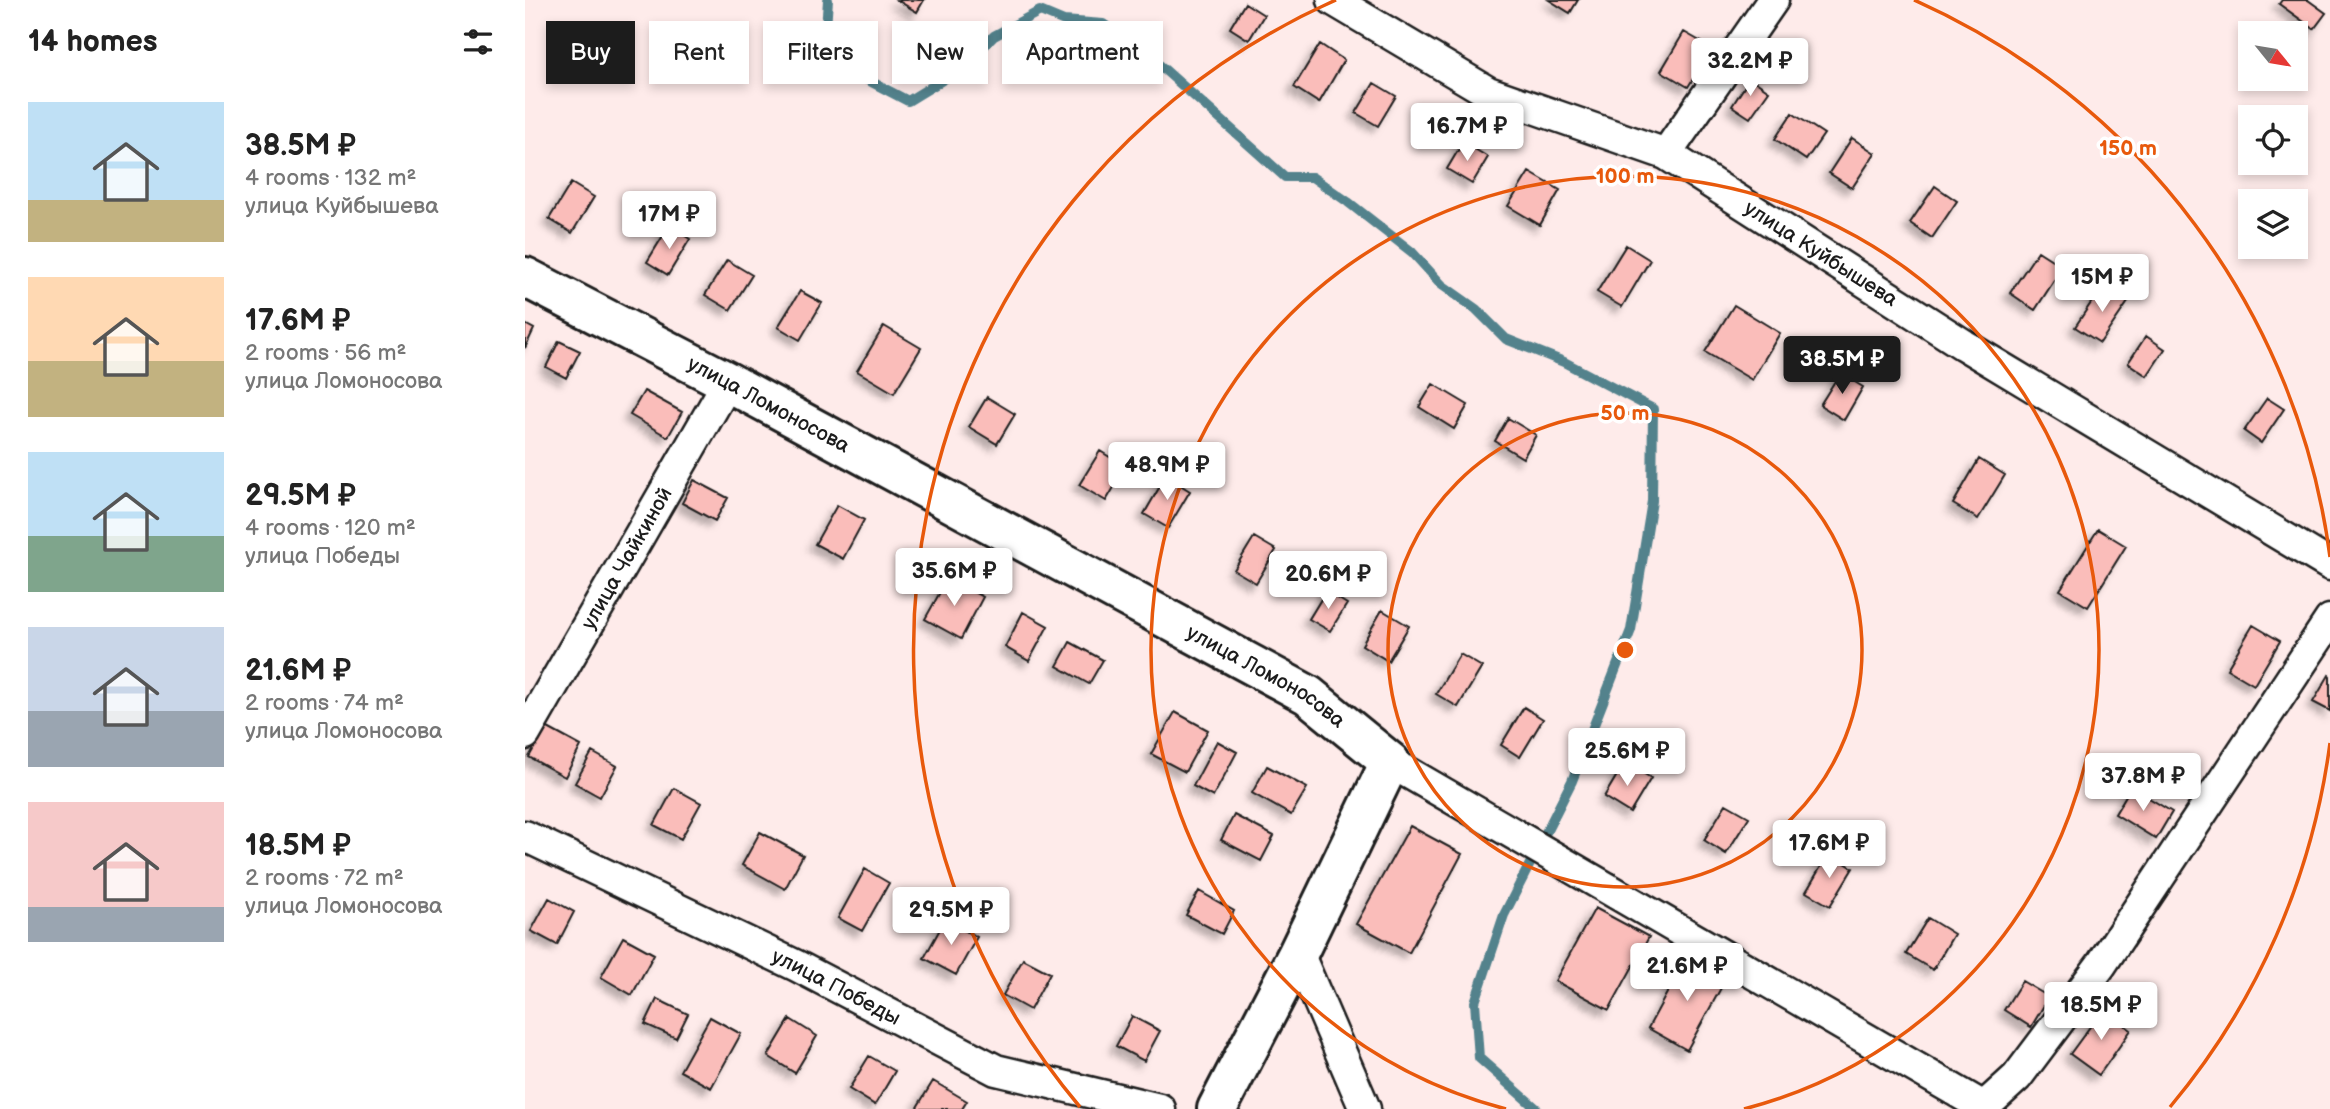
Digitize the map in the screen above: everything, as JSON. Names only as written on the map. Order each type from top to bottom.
[{"type":"main road","name":"улица Ломоносова","points":[[525,277],[728,382],[1308,695],[1390,762]]},
{"type":"main road","points":[[1217,1109],[1298,953],[1390,762]]},
{"type":"street","name":"улица Куйбышева","points":[[1333,0],[1488,92],[1666,154],[1964,345],[2330,565]]},
{"type":"street","points":[[1666,154],[1773,0]]},
{"type":"street","name":"улица Чайкиной","points":[[525,734],[728,382]]},
{"type":"street","points":[[1986,1108],[2017,1077],[2101,965],[2330,620]]},
{"type":"street","name":"улица Ломоносова","points":[[1390,762],[1986,1108]]},
{"type":"street","name":"улица Победы","points":[[525,836],[797,966],[996,1070],[1160,1109]]},
{"type":"street","points":[[1298,953],[1365,1109]]},
{"type":"building","points":[[897,0],[924,0],[917,12]]},
{"type":"building","points":[[1549,0],[1578,0],[1570,13]]},
{"type":"building","points":[[2282,0],[2308,0],[2326,13],[2314,29],[2308,25],[2308,21],[2303,21],[2279,4]]},
{"type":"building","points":[[1245,3],[1264,15],[1249,40],[1230,28]]},
{"type":"building","points":[[1684,32],[1712,48],[1688,87],[1661,71]]},
{"type":"building","points":[[1320,44],[1344,60],[1319,103],[1294,87]]},
{"type":"building","points":[[1750,78],[1769,91],[1750,118],[1732,106]]},
{"type":"building","points":[[1374,83],[1396,96],[1378,126],[1356,113]]},
{"type":"building","points":[[1792,113],[1824,134],[1806,160],[1775,139]]},
{"type":"building","points":[[1852,138],[1875,153],[1852,188],[1829,173]]},
{"type":"building","points":[[1463,142],[1488,157],[1472,184],[1447,169]]},
{"type":"building","points":[[1529,172],[1560,190],[1540,225],[1508,206]]},
{"type":"building","points":[[571,183],[594,197],[572,233],[549,219]]},
{"type":"building","points":[[1935,186],[1957,201],[1932,238],[1910,223]]},
{"type":"building","points":[[669,226],[690,239],[668,275],[647,262]]},
{"type":"building","points":[[1626,245],[1650,260],[1622,307],[1597,292]]},
{"type":"building","points":[[2038,251],[2063,267],[2035,310],[2010,293]]},
{"type":"building","points":[[727,260],[752,275],[730,310],[705,295]]},
{"type":"building","points":[[2103,285],[2128,302],[2100,343],[2075,327]]},
{"type":"building","points":[[800,291],[822,303],[800,340],[778,327]]},
{"type":"building","points":[[1734,305],[1780,333],[1752,380],[1705,352]]},
{"type":"building","points":[[525,324],[534,329],[525,348]]},
{"type":"building","points":[[884,326],[921,348],[894,393],[857,371]]},
{"type":"building","points":[[2146,336],[2165,349],[2147,376],[2128,363]]},
{"type":"building","points":[[559,341],[580,351],[566,378],[546,367]]},
{"type":"building","points":[[1840,373],[1863,387],[1844,420],[1820,405]]},
{"type":"building","points":[[1433,384],[1468,405],[1454,429],[1419,407]]},
{"type":"building","points":[[644,391],[682,412],[668,437],[630,415]]},
{"type":"building","points":[[987,397],[1015,414],[997,444],[969,427]]},
{"type":"building","points":[[2267,398],[2284,409],[2261,443],[2244,431]]},
{"type":"building","points":[[1508,418],[1536,435],[1523,458],[1495,441]]},
{"type":"building","points":[[1100,451],[1126,467],[1106,501],[1079,485]]},
{"type":"building","points":[[1979,459],[2005,475],[1978,519],[1953,504]]},
{"type":"building","points":[[1166,476],[1190,491],[1168,528],[1144,514]]},
{"type":"building","points":[[694,480],[728,498],[715,521],[682,503]]},
{"type":"building","points":[[837,505],[864,520],[843,559],[815,544]]},
{"type":"building","points":[[2098,529],[2126,546],[2088,607],[2060,590]]},
{"type":"building","points":[[1254,537],[1276,550],[1256,583],[1234,570]]},
{"type":"building","points":[[948,578],[983,597],[961,639],[925,619]]},
{"type":"building","points":[[1326,591],[1347,604],[1330,631],[1309,619]]},
{"type":"building","points":[[1382,610],[1409,626],[1388,661],[1362,645]]},
{"type":"building","points":[[1023,612],[1048,626],[1029,661],[1005,647]]},
{"type":"building","points":[[2253,625],[2280,641],[2254,685],[2227,669]]},
{"type":"building","points":[[1070,642],[1103,660],[1089,684],[1057,666]]},
{"type":"building","points":[[1460,654],[1482,667],[1458,707],[1436,694]]},
{"type":"building","points":[[2330,676],[2330,711],[2313,702]]},
{"type":"building","points":[[1524,707],[1543,719],[1520,757],[1501,745]]},
{"type":"building","points":[[1175,712],[1208,730],[1185,772],[1151,754]]},
{"type":"building","points":[[546,727],[581,746],[565,777],[529,757]]},
{"type":"building","points":[[1217,741],[1237,752],[1213,797],[1193,786]]},
{"type":"building","points":[[592,752],[617,766],[600,797],[575,783]]},
{"type":"building","points":[[1625,762],[1651,778],[1630,813],[1604,797]]},
{"type":"building","points":[[1267,766],[1307,788],[1291,815],[1252,793]]},
{"type":"building","points":[[2131,787],[2172,812],[2156,839],[2115,814]]},
{"type":"building","points":[[674,788],[701,803],[681,839],[654,825]]},
{"type":"building","points":[[1726,804],[1749,817],[1726,854],[1704,840]]},
{"type":"building","points":[[1234,815],[1274,836],[1261,861],[1221,840]]},
{"type":"building","points":[[1410,826],[1462,854],[1409,953],[1356,924]]},
{"type":"building","points":[[760,832],[803,855],[785,889],[742,865]]},
{"type":"building","points":[[1829,853],[1853,868],[1830,906],[1806,892]]},
{"type":"building","points":[[865,869],[889,883],[862,931],[838,918]]},
{"type":"building","points":[[1199,891],[1234,911],[1222,934],[1186,915]]},
{"type":"building","points":[[549,898],[574,912],[557,945],[531,931]]},
{"type":"building","points":[[1595,908],[1649,937],[1609,1010],[1555,981]]},
{"type":"building","points":[[1928,918],[1954,934],[1933,970],[1906,954]]},
{"type":"building","points":[[945,920],[977,937],[956,975],[924,958]]},
{"type":"building","points":[[623,937],[654,954],[632,995],[601,977]]},
{"type":"building","points":[[1687,956],[1727,977],[1687,1050],[1648,1028]]},
{"type":"building","points":[[1023,959],[1050,973],[1030,1010],[1003,995]]},
{"type":"building","points":[[2022,981],[2049,997],[2031,1027],[2004,1010]]},
{"type":"building","points":[[657,999],[688,1014],[676,1038],[645,1024]]},
{"type":"building","points":[[2103,1009],[2131,1030],[2099,1075],[2070,1054]]},
{"type":"building","points":[[1132,1016],[1160,1031],[1144,1061],[1116,1046]]},
{"type":"building","points":[[710,1017],[741,1034],[711,1088],[680,1071]]},
{"type":"building","points":[[790,1019],[817,1036],[795,1073],[768,1056]]},
{"type":"building","points":[[869,1056],[895,1071],[875,1105],[849,1089]]},
{"type":"building","points":[[933,1081],[967,1101],[962,1109],[916,1109]]},
{"type":"waterway","points":[[828,0],[824,57],[908,101],[962,68],[994,36],[1040,11],[1064,21],[1103,24],[1147,54],[1285,177],[1312,177],[1412,252],[1442,285],[1476,309],[1506,339],[1564,362],[1653,409],[1652,501],[1631,630],[1572,781],[1504,915],[1475,1002],[1479,1058],[1537,1109]]}]
